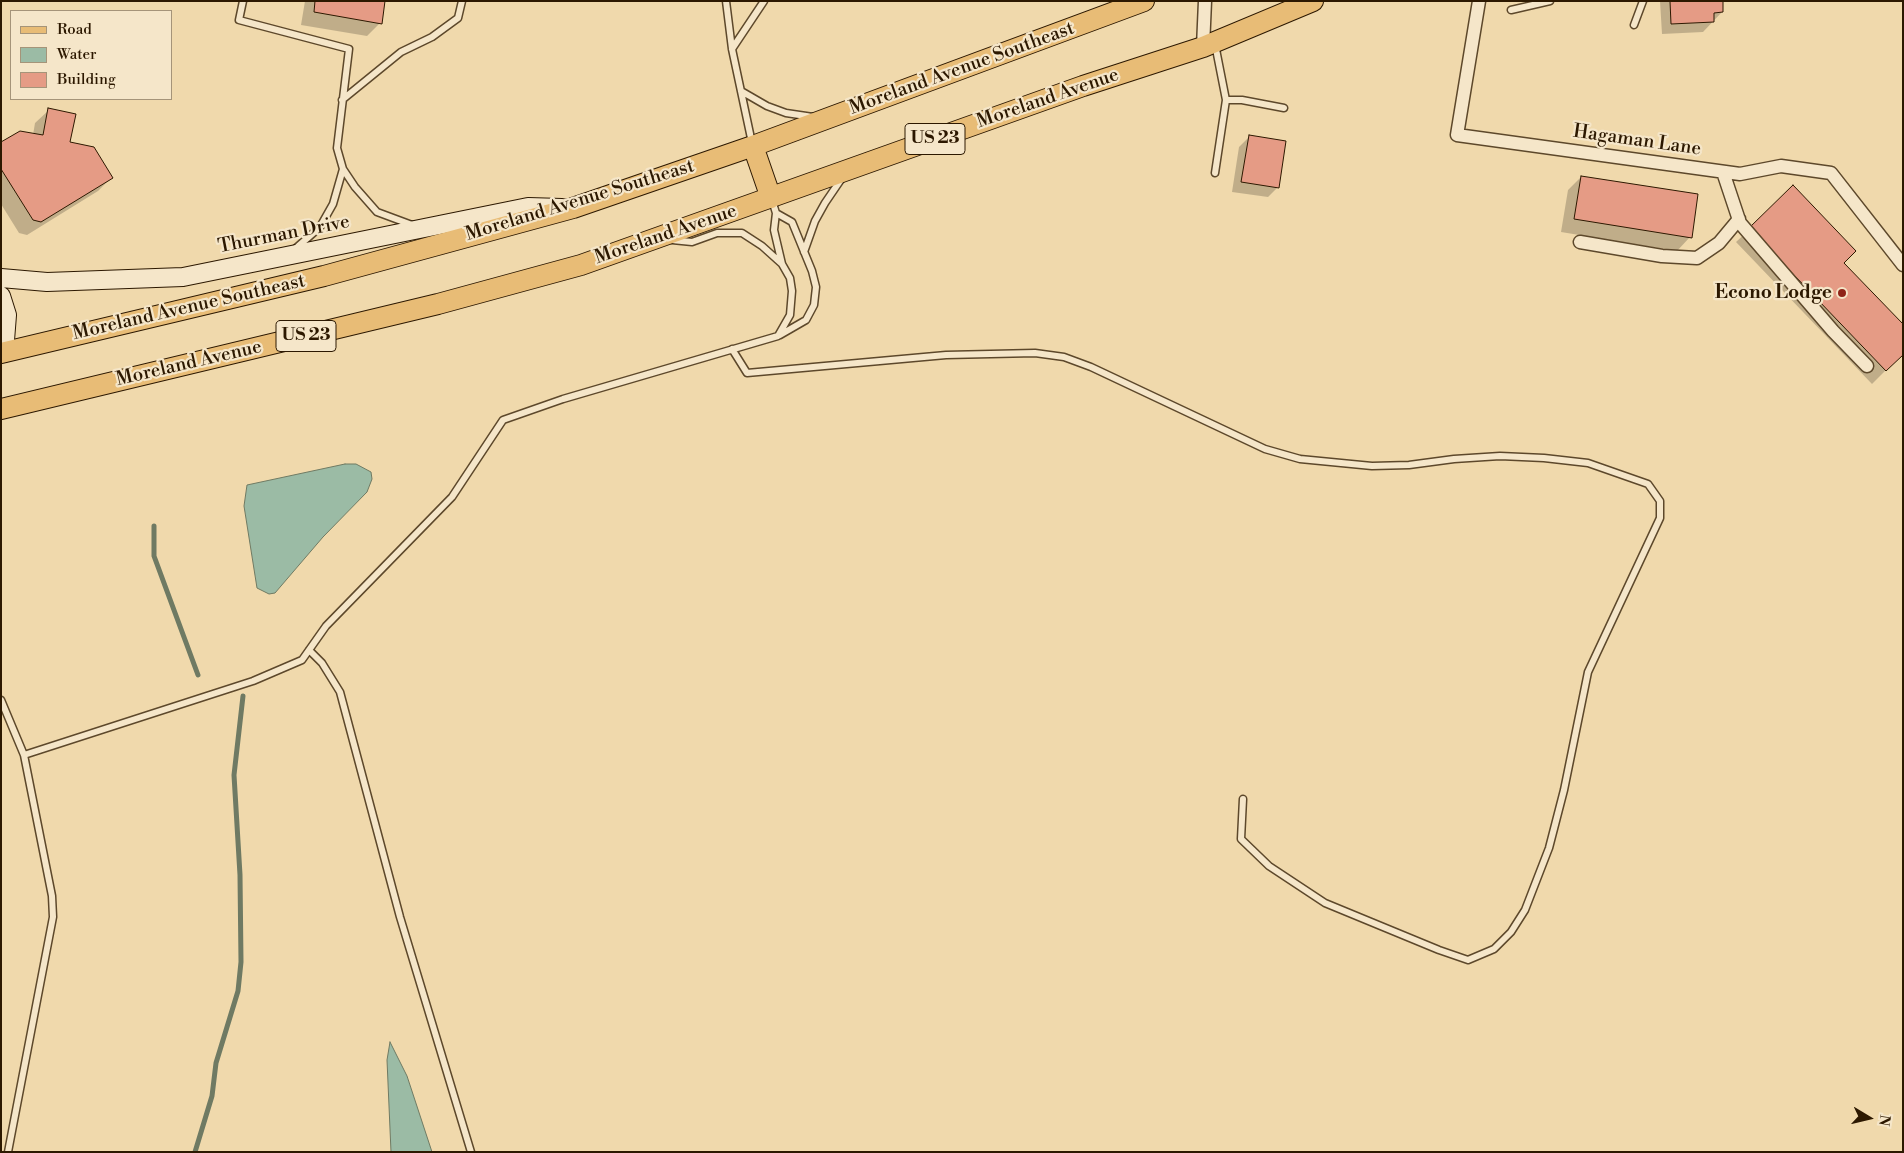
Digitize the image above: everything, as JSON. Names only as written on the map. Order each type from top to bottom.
[{"type":"main road","name":"Moreland Avenue Southeast","points":[[2,353],[324,276],[573,208],[753,146],[1144,1]]},
{"type":"main road","name":"Moreland Avenue","points":[[1,409],[438,304],[581,264],[653,239],[773,205],[848,170],[1083,86],[1209,45],[1313,1]]},
{"type":"main road","points":[[753,146],[773,205]]},
{"type":"main road","name":"Thurman Drive","points":[[1,278],[47,282],[183,277],[528,207],[573,208]]},
{"type":"main road","points":[[1,296],[7,315],[2,353]]},
{"type":"street","points":[[1205,1],[1209,45]]},
{"type":"street","name":"Hagaman Lane","points":[[1479,1],[1457,134],[1740,174],[1781,166],[1831,173],[1903,265]]},
{"type":"street","points":[[1723,172],[1739,219],[1748,232],[1833,331],[1867,366]]},
{"type":"street","points":[[1580,242],[1662,256],[1696,258],[1718,243],[1739,219]]},
{"type":"lane","points":[[243,1],[239,20],[348,49],[337,148],[343,169],[355,187],[377,212],[420,229]]},
{"type":"lane","points":[[342,100],[401,52],[432,37],[458,18],[462,1]]},
{"type":"lane","points":[[726,1],[732,49],[753,146]]},
{"type":"lane","points":[[732,49],[764,1]]},
{"type":"lane","points":[[1511,10],[1550,1]]},
{"type":"lane","points":[[1634,25],[1644,1]]},
{"type":"lane","points":[[1209,45],[1226,100],[1215,173]]},
{"type":"lane","points":[[741,91],[767,106],[786,113],[829,118]]},
{"type":"lane","points":[[1226,100],[1242,100],[1284,108]]},
{"type":"lane","points":[[287,256],[320,227],[333,204],[343,169]]},
{"type":"lane","points":[[804,252],[815,221],[848,170]]},
{"type":"lane","points":[[24,755],[253,681],[302,660],[326,626],[452,497],[503,420],[563,399],[778,336],[806,320],[814,305],[816,287],[812,271],[792,222],[773,205]]},
{"type":"lane","points":[[773,205],[774,230],[782,264],[790,278],[792,291],[790,315],[778,336]]},
{"type":"lane","points":[[653,239],[692,242],[718,234],[742,233],[762,246],[782,264]]},
{"type":"lane","points":[[732,349],[747,373],[946,355],[1035,353],[1064,357],[1091,367],[1265,450],[1300,459],[1372,466],[1409,465],[1454,459],[1500,456],[1544,458],[1588,463],[1648,484],[1660,501],[1660,518],[1588,672],[1564,790],[1549,848],[1525,910],[1511,932],[1494,949],[1468,960],[1325,903],[1269,866],[1241,839],[1243,799]]},
{"type":"lane","points":[[309,650],[322,663],[340,692],[400,917],[471,1152]]},
{"type":"lane","points":[[1,700],[24,755],[52,896],[54,917],[8,1152]]},
{"type":"water","points":[[345,464],[356,464],[371,472],[372,479],[367,492],[323,537],[275,593],[269,594],[257,588],[244,506],[247,485]]},
{"type":"water","points":[[390,1042],[407,1076],[432,1152],[391,1152],[387,1060]]},
{"type":"building","points":[[315,1],[385,1],[382,24],[314,12]]},
{"type":"building","points":[[1670,1],[1723,1],[1723,12],[1714,13],[1714,22],[1671,24]]},
{"type":"building","points":[[48,108],[76,114],[70,142],[94,147],[113,178],[41,222],[33,220],[1,169],[1,142],[20,131],[43,135]]},
{"type":"building","points":[[1249,135],[1286,141],[1279,188],[1241,182]]},
{"type":"building","points":[[1581,176],[1698,194],[1692,238],[1574,219]]},
{"type":"building","name":"Econo Lodge","points":[[1793,185],[1856,251],[1844,263],[1903,324],[1903,355],[1886,371],[1749,228]]},
{"type":"waterway","points":[[154,526],[154,556],[198,675]]},
{"type":"waterway","points":[[195,1152],[212,1096],[216,1063],[238,991],[241,962],[240,875],[234,775],[243,696]]},
{"type":"place","name":"Econo Lodge","points":[[1842,293]]}]
